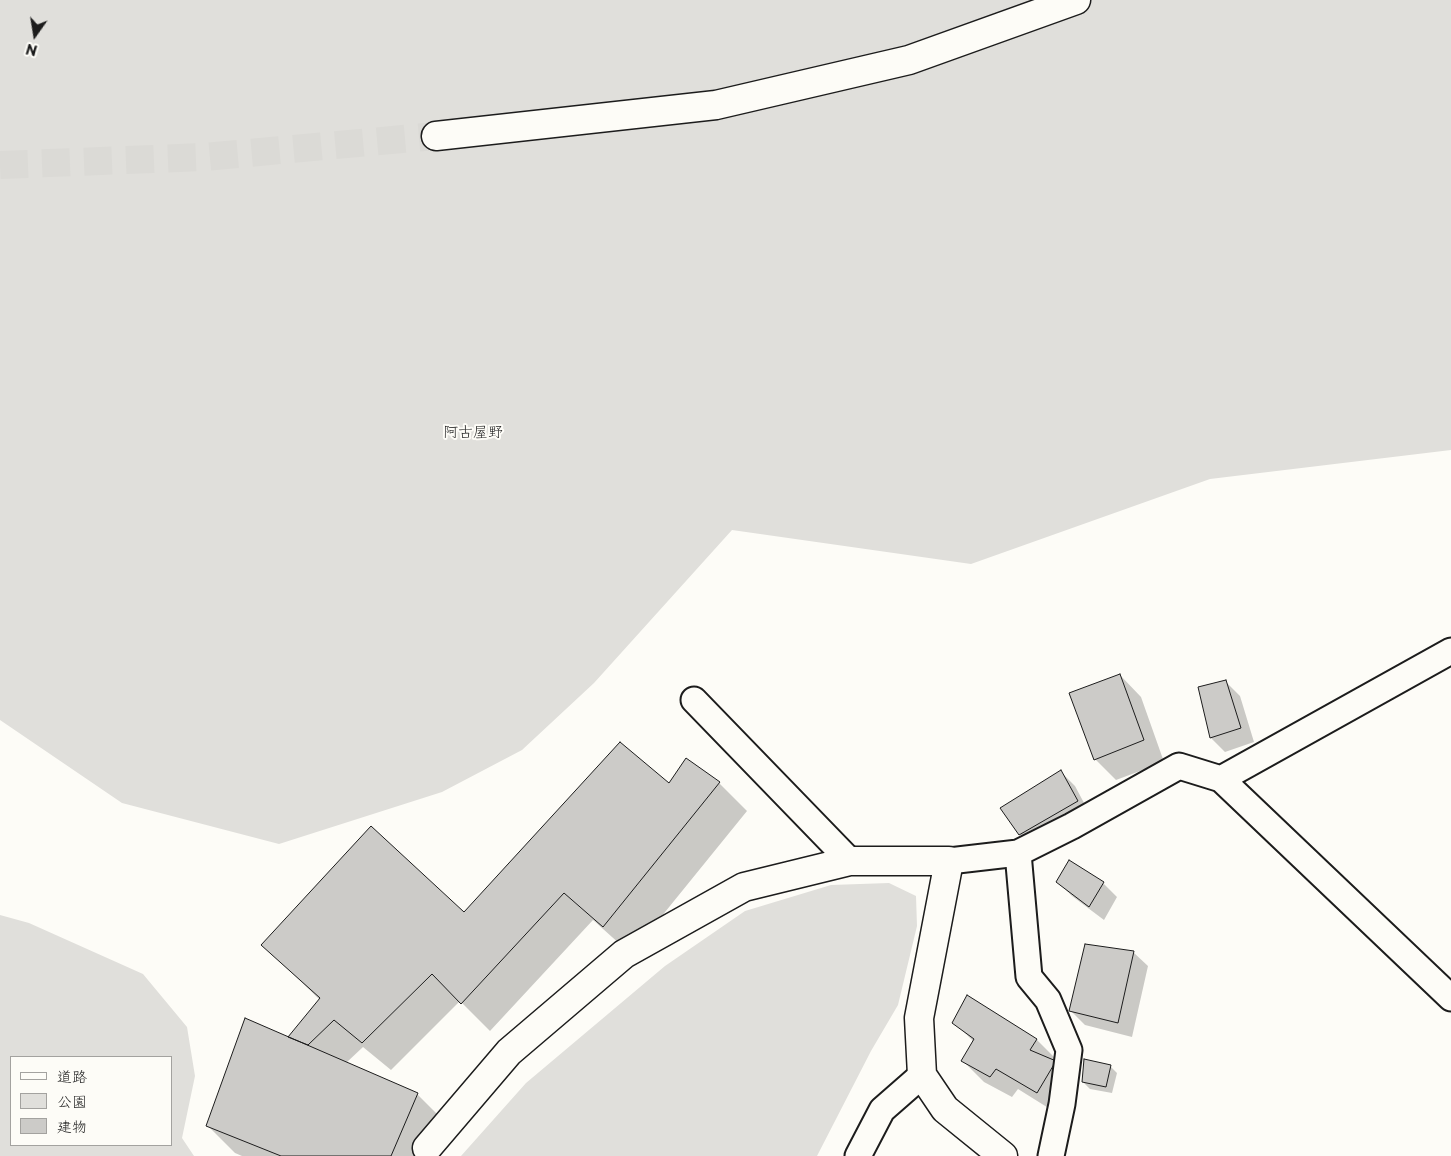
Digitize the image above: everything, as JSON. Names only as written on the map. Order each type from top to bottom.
[{"type":"street","points":[[436,136],[716,105],[909,60],[1076,0]]},
{"type":"street","points":[[1221,778],[1451,651]]},
{"type":"street","points":[[694,700],[850,861]]},
{"type":"street","points":[[427,1148],[509,1052],[624,954],[744,887],[850,861],[949,861],[1018,853],[1179,766],[1221,778],[1451,998]]},
{"type":"street","points":[[1018,853],[1029,977],[1048,1000],[1070,1050],[1062,1104],[1051,1156]]},
{"type":"street","points":[[949,861],[919,1018],[922,1075],[945,1109],[1003,1156]]},
{"type":"street","points":[[858,1156],[882,1110],[922,1075]]},
{"type":"green space","points":[[0,0],[1451,0],[1451,450],[1210,479],[971,564],[732,530],[594,683],[522,750],[442,792],[279,844],[122,803],[0,720]]},
{"type":"green space","points":[[889,883],[916,896],[917,926],[898,1005],[871,1051],[817,1156],[461,1156],[526,1083],[665,966],[745,911],[831,885]]},
{"type":"green space","points":[[0,915],[29,923],[143,974],[187,1027],[195,1076],[182,1138],[194,1156],[0,1156]]},
{"type":"building","points":[[1120,674],[1144,740],[1094,760],[1069,693]]},
{"type":"building","points":[[1226,680],[1241,728],[1210,738],[1198,687]]},
{"type":"building","points":[[620,742],[669,783],[686,758],[720,782],[603,927],[564,893],[461,1004],[432,974],[362,1043],[334,1020],[308,1045],[288,1037],[320,998],[261,945],[371,826],[464,912]]},
{"type":"building","points":[[1061,770],[1078,801],[1019,835],[1000,808]]},
{"type":"building","points":[[1069,860],[1104,882],[1089,907],[1056,882]]},
{"type":"building","points":[[1085,944],[1134,951],[1118,1023],[1069,1011]]},
{"type":"building","points":[[967,995],[1037,1039],[1030,1050],[1056,1061],[1037,1093],[996,1069],[990,1077],[961,1061],[974,1039],[952,1023]]},
{"type":"building","points":[[245,1018],[418,1093],[391,1156],[281,1156],[206,1126]]},
{"type":"building","points":[[1084,1059],[1111,1065],[1106,1087],[1082,1082]]},
{"type":"tunnel","points":[[0,165],[204,157],[436,136]]},
{"type":"district","name":"阿古屋野","points":[[473,433]]}]
